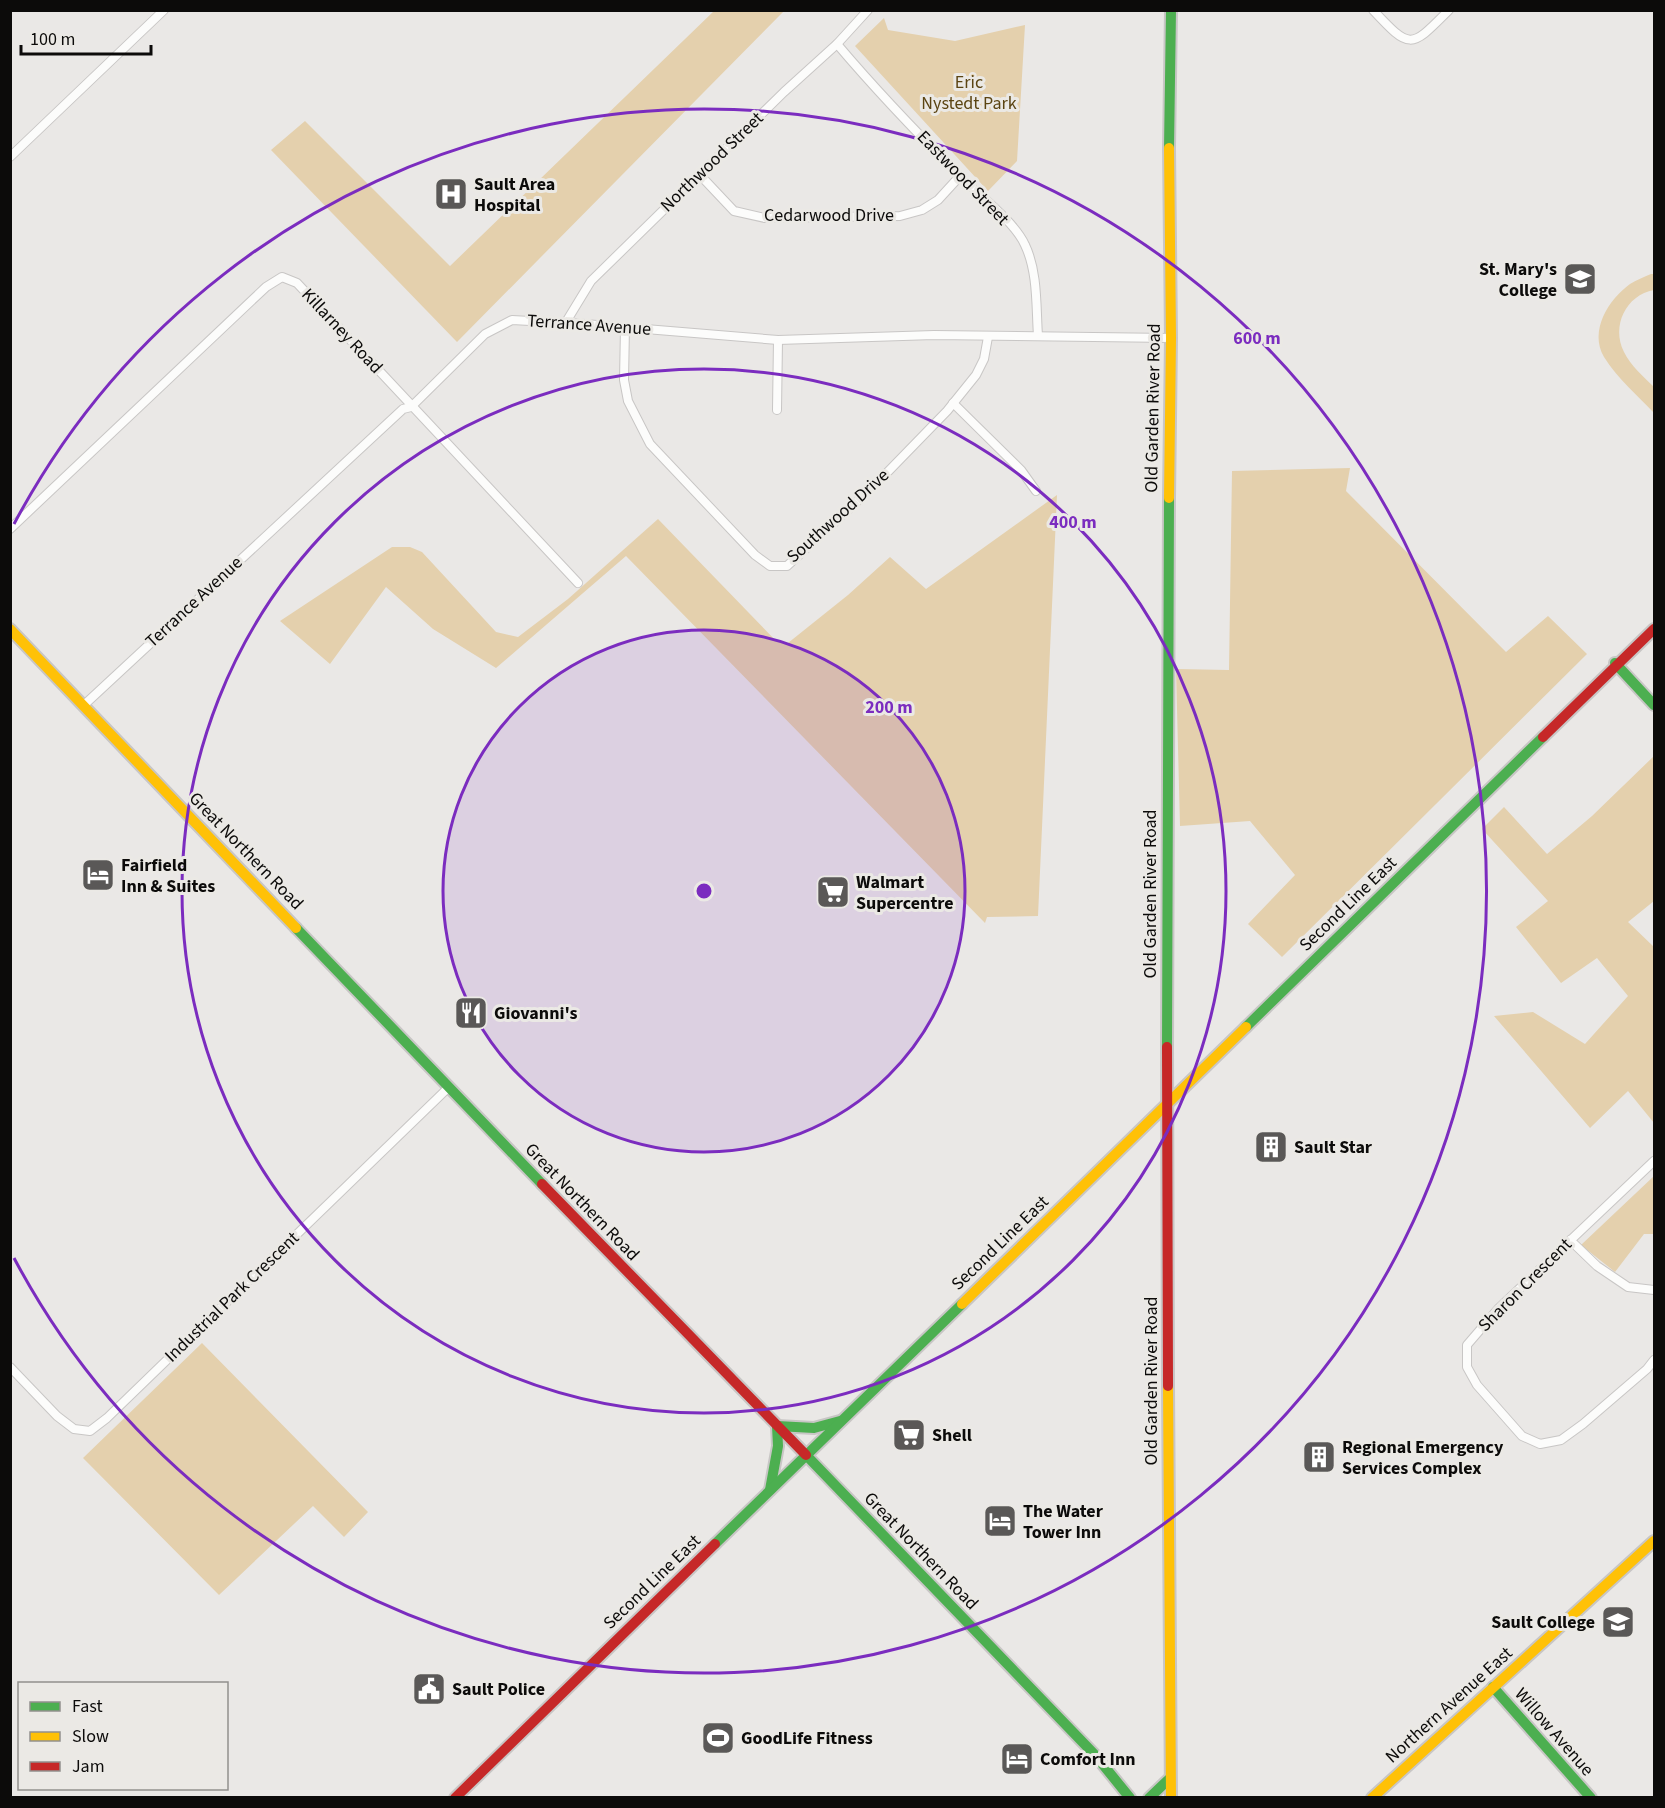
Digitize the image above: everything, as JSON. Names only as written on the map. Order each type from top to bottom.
[{"type":"main road","name":"Old Garden River Road","points":[[1169,1796],[1167,596],[1171,338],[1169,93],[1171,10]]},
{"type":"main road","name":"Second Line East","points":[[455,1797],[1654,627]]},
{"type":"main road","name":"Great Northern Road","points":[[10,629],[1096,1756],[1130,1797]]},
{"type":"main road","points":[[1616,664],[1654,705]]},
{"type":"main road","points":[[770,1490],[778,1446],[777,1426],[814,1428],[842,1421]]},
{"type":"main road","name":"Northern Avenue East","points":[[1372,1797],[1654,1541]]},
{"type":"main road","name":"Willow Avenue","points":[[1493,1687],[1585,1796]]},
{"type":"main road","points":[[1149,1797],[1170,1779]]},
{"type":"street","points":[[10,157],[164,10]]},
{"type":"street","name":"Northwood Street","points":[[566,322],[591,281],[651,220],[837,44],[868,10]]},
{"type":"street","points":[[1373,10],[1397,36],[1409,40],[1420,39],[1449,10]]},
{"type":"street","name":"Eastwood Street","points":[[837,44],[865,77],[960,176],[996,209],[1024,242],[1032,261],[1038,336]]},
{"type":"street","name":"Cedarwood Drive","points":[[700,175],[734,211],[765,218],[900,216],[922,210],[938,201],[960,176]]},
{"type":"street","name":"Killarney Road","points":[[10,530],[266,287],[282,277],[297,283],[578,583]]},
{"type":"street","name":"Terrance Avenue","points":[[84,705],[403,409],[411,407],[485,334],[512,320],[566,322],[778,340],[934,335],[1171,338]]},
{"type":"street","name":"Southwood Drive","points":[[625,327],[624,380],[628,401],[650,444],[755,555],[770,566],[787,566],[875,485],[953,403],[976,375],[984,359],[988,337]]},
{"type":"street","points":[[777,410],[778,340]]},
{"type":"street","points":[[953,403],[1021,470],[1036,491]]},
{"type":"street","name":"Industrial Park Crescent","points":[[10,1367],[57,1416],[74,1429],[90,1431],[107,1419],[449,1087]]},
{"type":"street","name":"Sharon Crescent","points":[[1654,1161],[1498,1308],[1467,1345],[1467,1367],[1478,1385],[1522,1436],[1540,1444],[1561,1440],[1583,1424],[1647,1369],[1654,1360]]},
{"type":"street","points":[[1570,1240],[1597,1266],[1628,1287],[1654,1290]]},
{"type":"green space","points":[[714,11],[784,11],[457,342],[271,150],[305,121],[450,266]]},
{"type":"green space","name":"Eric Nystedt Park","points":[[884,18],[888,30],[955,41],[1025,25],[1017,161],[988,191],[855,46]]},
{"type":"green space","points":[[1654,274],[1654,290],[1644,293],[1629,305],[1620,322],[1619,332],[1620,342],[1627,357],[1654,387],[1654,413],[1609,365],[1600,347],[1599,337],[1603,317],[1615,298],[1630,284]]},
{"type":"green space","points":[[1350,468],[1346,491],[1506,652],[1548,616],[1587,654],[1282,957],[1248,924],[1295,875],[1250,821],[1180,826],[1176,669],[1229,670],[1232,471]]},
{"type":"green space","points":[[1057,495],[1038,916],[987,917],[985,923],[626,556],[496,668],[433,629],[386,587],[330,664],[280,621],[392,547],[410,547],[422,552],[496,632],[518,637],[568,599],[658,519],[776,641],[788,643],[848,595],[890,557],[926,589]]},
{"type":"green space","points":[[1654,756],[1654,901],[1628,922],[1654,947],[1654,1123],[1628,1091],[1590,1128],[1494,1016],[1533,1012],[1585,1044],[1628,996],[1597,958],[1561,983],[1516,927],[1548,901],[1482,829],[1504,807],[1547,854],[1592,816]]},
{"type":"green space","points":[[1654,1176],[1654,1234],[1644,1234],[1615,1272],[1581,1245]]},
{"type":"green space","points":[[202,1343],[368,1512],[344,1537],[313,1506],[219,1595],[83,1458]]},
{"type":"traffic: fast","points":[[1169,148],[1171,10]]},
{"type":"traffic: fast","points":[[1167,1047],[1169,498]]},
{"type":"traffic: fast","points":[[1615,663],[1654,705]]},
{"type":"traffic: fast","points":[[1246,1027],[1543,737]]},
{"type":"traffic: fast","points":[[296,928],[542,1184]]},
{"type":"traffic: fast","points":[[715,1544],[962,1304]]},
{"type":"traffic: fast","points":[[777,1426],[814,1428],[840,1421]]},
{"type":"traffic: fast","points":[[770,1490],[778,1446],[777,1426]]},
{"type":"traffic: fast","points":[[806,1455],[1096,1756],[1130,1798]]},
{"type":"traffic: fast","points":[[1493,1687],[1591,1798]]},
{"type":"traffic: fast","points":[[1149,1798],[1169,1779]]},
{"type":"traffic: slow","points":[[1169,148],[1171,338],[1169,498]]},
{"type":"traffic: slow","points":[[10,629],[296,928]]},
{"type":"traffic: slow","points":[[962,1304],[1246,1027]]},
{"type":"traffic: slow","points":[[1168,1386],[1171,1798]]},
{"type":"traffic: slow","points":[[1372,1798],[1654,1541]]},
{"type":"traffic: jam","points":[[1543,737],[1654,629]]},
{"type":"traffic: jam","points":[[1167,1047],[1168,1386]]},
{"type":"traffic: jam","points":[[542,1184],[806,1455]]},
{"type":"traffic: jam","points":[[455,1798],[715,1544]]},
{"type":"place","name":"Sault Area Hospital","points":[[451,194]]},
{"type":"place","name":"St. Mary's College","points":[[1580,279]]},
{"type":"place","name":"Fairfield Inn & Suites","points":[[98,875]]},
{"type":"place","name":"Walmart Supercentre","points":[[833,892]]},
{"type":"place","name":"Giovanni's","points":[[471,1013]]},
{"type":"place","name":"Sault Star","points":[[1271,1147]]},
{"type":"place","name":"Shell","points":[[909,1435]]},
{"type":"place","name":"Regional Emergency Services Complex","points":[[1319,1457]]},
{"type":"place","name":"The Water Tower Inn","points":[[1000,1521]]},
{"type":"place","name":"Sault College","points":[[1618,1622]]},
{"type":"place","name":"Sault Police","points":[[429,1689]]},
{"type":"place","name":"GoodLife Fitness","points":[[718,1738]]},
{"type":"place","name":"Comfort Inn","points":[[1017,1759]]}]
